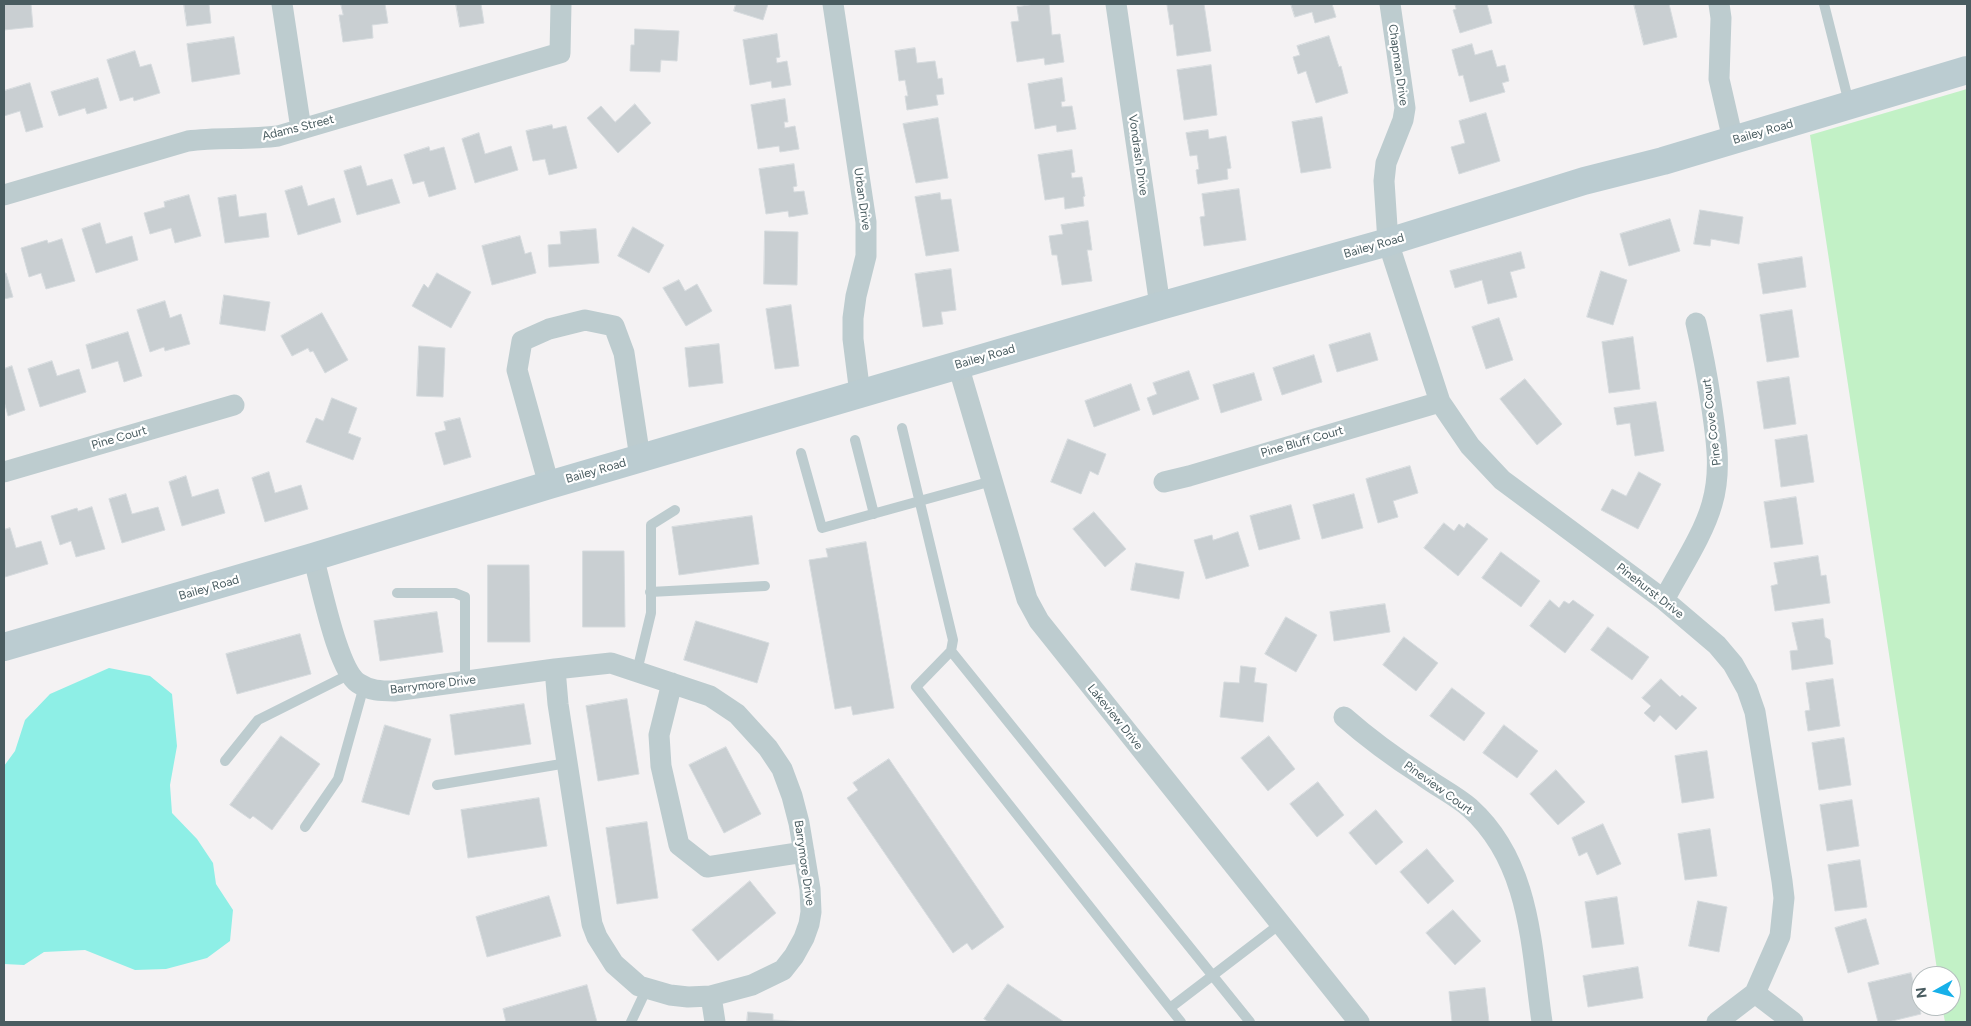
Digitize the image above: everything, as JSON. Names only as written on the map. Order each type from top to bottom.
[{"type":"street","points":[[282,4],[301,129]]},
{"type":"street","name":"Adams Street","points":[[4,195],[188,141],[211,138],[253,139],[278,136],[560,53],[561,4]]},
{"type":"street","name":"Urban Drive","points":[[834,4],[867,230],[866,256],[856,296],[853,318],[853,339],[860,394]]},
{"type":"street","name":"Vondrash Drive","points":[[1116,4],[1160,306]]},
{"type":"street","name":"Chapman Drive","points":[[1388,242],[1384,181],[1386,163],[1403,120],[1405,108],[1390,4]]},
{"type":"street","points":[[1719,4],[1722,18],[1719,79],[1733,140]]},
{"type":"street","name":"Bailey Road","points":[[4,647],[313,557],[640,458],[1160,306],[1388,242],[1584,181],[1850,107],[1967,70]]},
{"type":"street","name":"Pinehurst Drive","points":[[1388,242],[1440,402],[1470,446],[1502,480],[1664,600],[1717,645],[1733,664],[1747,690],[1759,725],[1784,898],[1780,936],[1756,993]]},
{"type":"street","points":[[549,485],[517,370],[522,341],[549,329],[585,320],[614,326],[624,353],[640,458]]},
{"type":"street","name":"Pine Cove Court","points":[[1664,600],[1706,523],[1717,483],[1717,446],[1704,356],[1696,323]]},
{"type":"street","name":"Lakeview Drive","points":[[958,365],[1026,599],[1039,621],[1359,1022]]},
{"type":"street","name":"Pine Bluff Court","points":[[1164,482],[1440,402]]},
{"type":"street","name":"Pine Court","points":[[4,472],[234,405]]},
{"type":"street","points":[[313,557],[340,653],[357,680]]},
{"type":"street","name":"Barrymore Drive","points":[[357,680],[375,691],[394,691],[555,669],[611,663],[710,696],[737,714],[768,748],[782,769],[792,796],[804,852],[810,889],[811,912],[804,938],[794,956],[783,970],[752,985],[711,996],[688,997],[639,986],[614,964],[596,937],[592,924],[567,763],[555,669]]},
{"type":"street","points":[[672,683],[659,735],[661,766],[679,845],[707,867],[804,852]]},
{"type":"street","name":"Pineview Court","points":[[1344,717],[1393,756],[1470,808],[1504,850],[1515,872],[1526,910],[1542,1022]]},
{"type":"street","points":[[1717,1022],[1756,993],[1793,1022]]},
{"type":"street","points":[[711,996],[715,1022]]},
{"type":"lane","points":[[1824,4],[1850,107]]},
{"type":"lane","points":[[902,428],[953,640],[951,651],[916,687],[1181,1022]]},
{"type":"lane","points":[[855,440],[874,514]]},
{"type":"lane","points":[[801,453],[822,528],[992,481]]},
{"type":"lane","points":[[637,672],[651,613],[651,525],[675,510]]},
{"type":"lane","points":[[650,592],[765,586]]},
{"type":"lane","points":[[398,593],[455,593],[465,597],[465,681]]},
{"type":"lane","points":[[951,651],[1250,1022]]},
{"type":"lane","points":[[225,761],[258,720],[357,680]]},
{"type":"lane","points":[[304,827],[338,778],[357,680]]},
{"type":"lane","points":[[437,785],[567,763]]},
{"type":"lane","points":[[1170,1008],[1280,924]]},
{"type":"lane","points":[[631,1022],[647,988]]},
{"type":"green space","points":[[1967,89],[1967,1022],[1945,1022],[1944,1016],[1961,1016],[1961,966],[1936,966],[1810,135]]},
{"type":"water","points":[[109,668],[150,676],[172,694],[177,746],[170,785],[172,813],[197,839],[213,863],[216,884],[233,910],[230,941],[207,958],[166,969],[135,970],[85,950],[44,952],[24,965],[4,964],[4,766],[15,751],[25,720],[50,694]]},
{"type":"building","points":[[4,4],[31,4],[33,27],[4,30]]},
{"type":"building","points":[[184,4],[209,4],[211,23],[187,26]]},
{"type":"building","points":[[341,4],[385,4],[388,23],[372,25],[373,38],[343,42],[339,15],[343,15]]},
{"type":"building","points":[[456,4],[481,4],[484,23],[460,27]]},
{"type":"building","points":[[736,4],[768,4],[763,20],[734,11]]},
{"type":"building","points":[[1049,4],[1052,35],[1060,34],[1064,62],[1045,65],[1044,58],[1017,62],[1011,22],[1019,21],[1017,7]]},
{"type":"building","points":[[1204,4],[1211,51],[1177,56],[1173,24],[1170,25],[1167,5]]},
{"type":"building","points":[[1291,4],[1332,4],[1336,17],[1315,23],[1312,12],[1295,17]]},
{"type":"building","points":[[1455,4],[1487,4],[1492,23],[1460,33],[1453,10],[1456,9]]},
{"type":"building","points":[[1634,4],[1669,4],[1677,37],[1644,45]]},
{"type":"building","points":[[635,29],[679,31],[677,61],[661,60],[660,72],[630,71],[631,45],[634,45]]},
{"type":"building","points":[[777,34],[780,57],[776,58],[777,63],[787,61],[791,85],[772,88],[771,81],[750,85],[743,40]]},
{"type":"building","points":[[1329,36],[1339,67],[1341,66],[1348,93],[1316,103],[1306,71],[1298,74],[1293,57],[1300,55],[1297,46]]},
{"type":"building","points":[[234,37],[240,74],[192,82],[187,44]]},
{"type":"building","points":[[1472,44],[1475,55],[1492,50],[1497,67],[1505,65],[1509,81],[1502,83],[1505,92],[1470,102],[1463,75],[1459,76],[1452,50]]},
{"type":"building","points":[[915,48],[917,63],[935,61],[938,79],[942,78],[944,94],[936,95],[938,105],[907,110],[905,96],[908,96],[905,80],[899,81],[895,51]]},
{"type":"building","points":[[135,51],[140,67],[151,64],[160,93],[134,101],[133,97],[120,101],[107,60]]},
{"type":"building","points":[[1211,65],[1217,115],[1184,120],[1177,70]]},
{"type":"building","points":[[98,78],[107,108],[87,114],[85,108],[59,116],[51,92]]},
{"type":"building","points":[[1062,78],[1065,101],[1061,102],[1062,107],[1072,106],[1076,129],[1057,132],[1056,125],[1035,129],[1028,84]]},
{"type":"building","points":[[30,83],[43,127],[26,132],[20,111],[4,116],[4,91]]},
{"type":"building","points":[[785,99],[788,122],[784,122],[785,128],[795,126],[799,149],[780,152],[779,146],[758,149],[751,105]]},
{"type":"building","points":[[635,104],[651,123],[618,153],[587,118],[601,106],[615,122]]},
{"type":"building","points":[[1486,113],[1500,161],[1459,174],[1451,147],[1465,143],[1459,121]]},
{"type":"building","points":[[1322,117],[1331,168],[1301,173],[1292,122]]},
{"type":"building","points":[[938,118],[948,178],[916,183],[903,124]]},
{"type":"building","points":[[552,125],[553,129],[566,126],[577,168],[549,175],[545,159],[533,161],[526,131]]},
{"type":"building","points":[[1208,130],[1209,139],[1226,136],[1231,168],[1227,169],[1228,179],[1198,184],[1196,170],[1199,169],[1197,155],[1190,156],[1186,133]]},
{"type":"building","points":[[479,133],[485,154],[511,146],[518,170],[475,183],[462,139]]},
{"type":"building","points":[[429,147],[430,151],[444,147],[456,189],[429,197],[424,181],[413,184],[404,155]]},
{"type":"building","points":[[1072,150],[1075,172],[1071,173],[1072,178],[1082,177],[1085,196],[1083,197],[1084,206],[1065,209],[1064,197],[1045,200],[1038,155]]},
{"type":"building","points":[[794,164],[797,186],[793,187],[794,192],[804,191],[808,214],[789,217],[788,211],[766,214],[759,169]]},
{"type":"building","points":[[361,166],[367,186],[392,179],[400,203],[357,215],[344,171]]},
{"type":"building","points":[[302,186],[308,206],[334,198],[341,222],[298,235],[285,191]]},
{"type":"building","points":[[1239,189],[1246,240],[1204,246],[1200,217],[1205,216],[1202,194]]},
{"type":"building","points":[[940,193],[941,200],[951,199],[959,251],[926,256],[915,197]]},
{"type":"building","points":[[189,195],[201,236],[175,243],[171,228],[150,234],[144,213],[165,207],[164,202]]},
{"type":"building","points":[[236,195],[239,217],[266,213],[269,237],[225,243],[218,198]]},
{"type":"building","points":[[1700,210],[1743,217],[1739,244],[1711,239],[1710,246],[1694,244]]},
{"type":"building","points":[[1670,219],[1680,251],[1629,266],[1620,234]]},
{"type":"building","points":[[1088,221],[1092,250],[1087,250],[1092,281],[1062,285],[1057,255],[1052,255],[1049,236],[1063,234],[1061,225]]},
{"type":"building","points":[[100,223],[106,244],[132,236],[138,260],[96,273],[82,229]]},
{"type":"building","points":[[633,227],[664,245],[649,273],[618,256]]},
{"type":"building","points":[[596,229],[599,263],[549,267],[548,245],[561,244],[560,232]]},
{"type":"building","points":[[765,231],[798,232],[797,285],[764,284]]},
{"type":"building","points":[[520,236],[525,254],[531,252],[536,273],[492,285],[482,246]]},
{"type":"building","points":[[62,239],[75,281],[46,289],[41,273],[29,277],[21,248],[47,240],[48,243]]},
{"type":"building","points":[[1521,252],[1525,268],[1510,272],[1517,297],[1488,304],[1482,280],[1455,288],[1450,271]]},
{"type":"building","points":[[1802,257],[1806,287],[1763,294],[1758,264]]},
{"type":"building","points":[[951,269],[956,310],[941,312],[943,324],[923,327],[915,274]]},
{"type":"building","points":[[1601,271],[1627,280],[1613,325],[1587,317]]},
{"type":"building","points":[[4,273],[6,273],[13,297],[4,299]]},
{"type":"building","points":[[437,273],[471,292],[451,328],[412,306],[424,284],[428,288]]},
{"type":"building","points":[[679,280],[685,291],[697,284],[712,311],[686,326],[663,288]]},
{"type":"building","points":[[224,295],[270,302],[265,331],[220,324]]},
{"type":"building","points":[[165,301],[170,318],[181,314],[190,344],[165,351],[164,347],[150,352],[137,310]]},
{"type":"building","points":[[791,305],[799,366],[775,369],[766,309]]},
{"type":"building","points":[[1792,310],[1799,357],[1767,362],[1760,315]]},
{"type":"building","points":[[322,313],[348,360],[325,373],[313,351],[310,352],[308,348],[292,356],[281,336]]},
{"type":"building","points":[[1499,318],[1513,360],[1486,369],[1472,327]]},
{"type":"building","points":[[128,332],[142,376],[124,382],[118,361],[92,369],[86,345]]},
{"type":"building","points":[[1370,333],[1378,360],[1337,372],[1329,345]]},
{"type":"building","points":[[1633,337],[1640,389],[1609,393],[1602,342]]},
{"type":"building","points":[[719,344],[723,383],[689,387],[685,348]]},
{"type":"building","points":[[419,346],[445,348],[443,397],[417,396]]},
{"type":"building","points":[[1314,355],[1322,382],[1282,395],[1273,368]]},
{"type":"building","points":[[52,361],[57,376],[79,369],[86,392],[40,407],[28,369]]},
{"type":"building","points":[[12,366],[25,410],[8,416],[4,401],[4,369]]},
{"type":"building","points":[[1189,371],[1199,399],[1153,415],[1147,398],[1157,394],[1153,383]]},
{"type":"building","points":[[1254,373],[1262,400],[1221,413],[1213,385]]},
{"type":"building","points":[[1789,377],[1796,424],[1764,429],[1757,382]]},
{"type":"building","points":[[1525,379],[1562,424],[1537,445],[1500,399]]},
{"type":"building","points":[[1131,384],[1140,410],[1094,427],[1085,401]]},
{"type":"building","points":[[332,398],[357,408],[348,433],[361,438],[353,460],[306,442],[316,418],[323,421]]},
{"type":"building","points":[[1656,402],[1664,451],[1635,456],[1630,423],[1617,425],[1614,408]]},
{"type":"building","points":[[460,418],[471,457],[444,465],[435,433],[446,430],[444,422]]},
{"type":"building","points":[[1807,435],[1814,482],[1781,487],[1775,440]]},
{"type":"building","points":[[1068,439],[1106,454],[1098,475],[1090,471],[1081,494],[1051,482]]},
{"type":"building","points":[[1410,466],[1418,493],[1393,501],[1398,517],[1378,523],[1366,479]]},
{"type":"building","points":[[269,472],[275,493],[301,485],[308,509],[265,522],[252,478]]},
{"type":"building","points":[[1639,472],[1661,484],[1638,529],[1601,510],[1612,489],[1626,496]]},
{"type":"building","points":[[186,476],[192,497],[218,489],[225,513],[182,526],[169,482]]},
{"type":"building","points":[[126,494],[132,514],[158,507],[165,530],[122,543],[109,499]]},
{"type":"building","points":[[1354,494],[1363,528],[1322,539],[1313,505]]},
{"type":"building","points":[[1796,497],[1803,544],[1771,548],[1764,502]]},
{"type":"building","points":[[1291,505],[1300,539],[1259,550],[1250,516]]},
{"type":"building","points":[[92,507],[105,549],[76,557],[71,541],[60,545],[51,516],[77,508],[78,511]]},
{"type":"building","points":[[1094,512],[1126,549],[1105,567],[1073,529]]},
{"type":"building","points":[[752,516],[759,564],[679,575],[672,527]]},
{"type":"building","points":[[1444,523],[1454,531],[1459,524],[1464,528],[1467,523],[1488,539],[1458,576],[1424,548]]},
{"type":"building","points":[[10,528],[16,548],[41,541],[48,564],[5,577],[4,530]]},
{"type":"building","points":[[1238,532],[1249,566],[1206,579],[1194,540],[1212,535],[1213,540]]},
{"type":"building","points":[[866,542],[894,708],[853,715],[851,706],[835,709],[809,560],[828,557],[826,549]]},
{"type":"building","points":[[583,551],[624,551],[625,627],[583,627]]},
{"type":"building","points":[[1501,552],[1540,581],[1521,607],[1482,578]]},
{"type":"building","points":[[1818,556],[1821,576],[1826,575],[1830,603],[1775,611],[1771,586],[1778,584],[1774,563]]},
{"type":"building","points":[[1136,563],[1184,572],[1179,599],[1131,590]]},
{"type":"building","points":[[488,565],[529,565],[530,642],[488,642]]},
{"type":"building","points":[[1550,600],[1559,608],[1564,601],[1569,604],[1573,600],[1594,615],[1565,653],[1530,626]]},
{"type":"building","points":[[1385,604],[1390,632],[1334,641],[1330,612]]},
{"type":"building","points":[[437,612],[443,652],[380,661],[374,621]]},
{"type":"building","points":[[1286,617],[1317,635],[1296,672],[1265,654]]},
{"type":"building","points":[[1823,619],[1825,637],[1830,640],[1833,664],[1792,670],[1790,651],[1798,650],[1792,623]]},
{"type":"building","points":[[696,621],[769,643],[757,683],[684,660]]},
{"type":"building","points":[[1608,627],[1649,657],[1632,680],[1591,650]]},
{"type":"building","points":[[300,634],[311,674],[237,694],[226,654]]},
{"type":"building","points":[[1404,637],[1438,663],[1416,691],[1383,665]]},
{"type":"building","points":[[1241,666],[1256,668],[1254,682],[1267,684],[1263,722],[1220,717],[1224,682],[1239,683]]},
{"type":"building","points":[[1661,679],[1680,697],[1682,695],[1697,708],[1676,730],[1660,715],[1654,722],[1644,713],[1651,706],[1642,698]]},
{"type":"building","points":[[1833,679],[1840,726],[1808,731],[1805,711],[1810,710],[1806,683]]},
{"type":"building","points":[[1452,688],[1485,713],[1464,741],[1430,716]]},
{"type":"building","points":[[627,699],[639,774],[598,781],[586,706]]},
{"type":"building","points":[[524,704],[531,744],[455,755],[450,715]]},
{"type":"building","points":[[385,725],[431,739],[409,815],[362,802]]},
{"type":"building","points":[[1504,725],[1538,751],[1517,778],[1483,753]]},
{"type":"building","points":[[281,736],[320,764],[272,830],[253,816],[250,819],[230,805]]},
{"type":"building","points":[[1269,736],[1295,769],[1268,791],[1241,758]]},
{"type":"building","points":[[1844,738],[1851,785],[1819,790],[1812,743]]},
{"type":"building","points":[[726,747],[761,814],[724,833],[689,765]]},
{"type":"building","points":[[1707,751],[1714,798],[1682,803],[1675,756]]},
{"type":"building","points":[[889,759],[1004,927],[972,950],[967,943],[953,953],[847,798],[858,790],[853,783]]},
{"type":"building","points":[[1556,770],[1585,802],[1558,825],[1530,794]]},
{"type":"building","points":[[1318,782],[1344,815],[1317,837],[1290,804]]},
{"type":"building","points":[[539,798],[547,846],[468,858],[461,810]]},
{"type":"building","points":[[1852,800],[1859,846],[1827,851],[1820,805]]},
{"type":"building","points":[[1376,810],[1403,842],[1376,865],[1349,833]]},
{"type":"building","points":[[647,822],[658,898],[617,904],[606,828]]},
{"type":"building","points":[[1603,824],[1621,864],[1597,875],[1587,852],[1579,856],[1572,838]]},
{"type":"building","points":[[1710,829],[1717,876],[1685,880],[1678,834]]},
{"type":"building","points":[[1427,849],[1454,881],[1428,904],[1400,872]]},
{"type":"building","points":[[1860,860],[1867,907],[1835,911],[1828,865]]},
{"type":"building","points":[[750,881],[776,913],[718,961],[692,930]]},
{"type":"building","points":[[549,896],[561,936],[487,957],[476,917]]},
{"type":"building","points":[[1617,897],[1624,944],[1592,948],[1585,902]]},
{"type":"building","points":[[1698,901],[1727,907],[1719,952],[1689,946]]},
{"type":"building","points":[[1453,910],[1481,941],[1455,965],[1426,933]]},
{"type":"building","points":[[1866,919],[1879,964],[1848,973],[1835,928]]},
{"type":"building","points":[[1638,967],[1643,998],[1588,1007],[1583,976]]},
{"type":"building","points":[[1911,973],[1911,1016],[1913,1016],[1888,1022],[1878,1022],[1868,983]]},
{"type":"building","points":[[1008,984],[1064,1022],[989,1022],[984,1019]]},
{"type":"building","points":[[587,985],[597,1022],[506,1022],[503,1009]]},
{"type":"building","points":[[1485,988],[1489,1022],[1452,1022],[1449,992]]},
{"type":"building","points":[[748,1012],[773,1014],[773,1020],[806,1022],[747,1022]]}]
